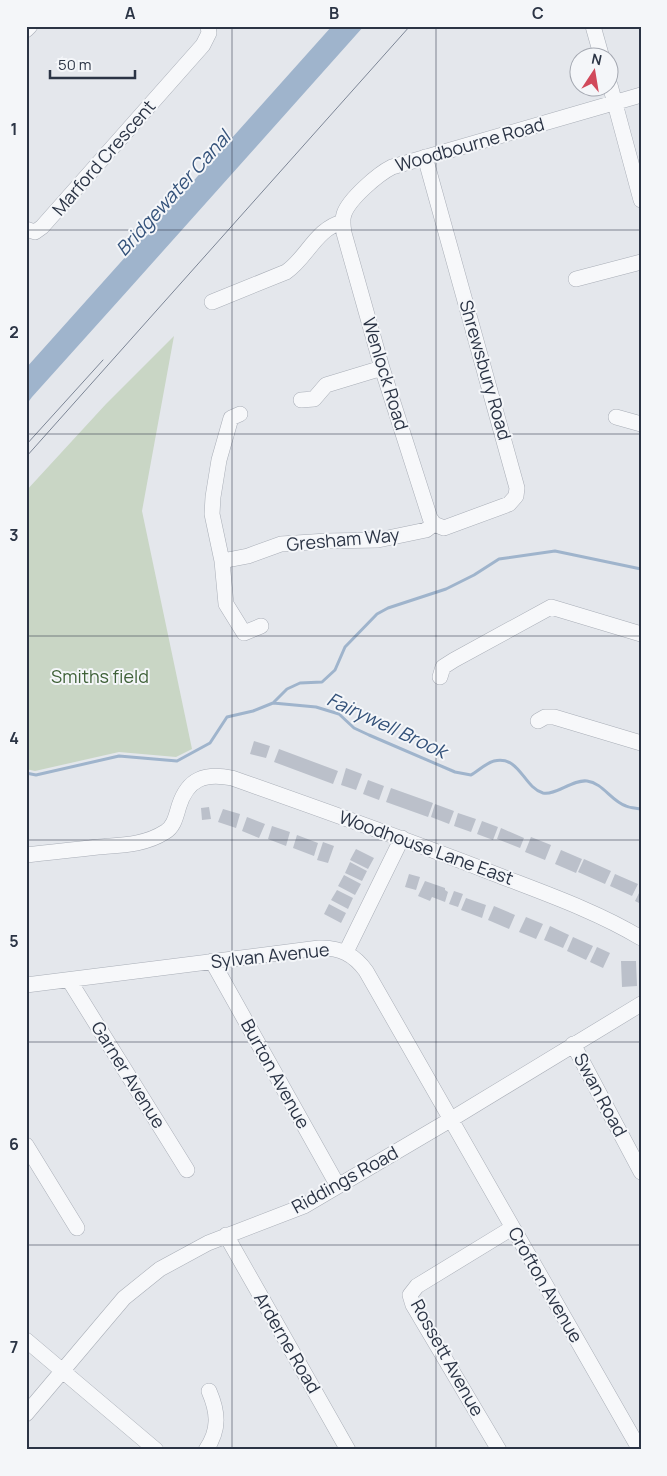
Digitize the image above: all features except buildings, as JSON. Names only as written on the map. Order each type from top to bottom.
[{"type":"street","points":[[26,30],[30,26]]},
{"type":"street","name":"Marford Crescent","points":[[26,229],[35,232],[42,228],[203,45],[209,33],[208,26]]},
{"type":"street","points":[[594,26],[600,48]]},
{"type":"street","name":"Woodbourne Road","points":[[343,222],[346,210],[377,175],[392,167],[641,95]]},
{"type":"street","points":[[613,98],[641,200]]},
{"type":"street","name":"Shrewsbury Road","points":[[425,157],[518,488],[514,500],[509,504],[444,528],[434,524]]},
{"type":"street","points":[[212,302],[226,291],[286,272],[293,267],[320,234],[331,226],[343,222]]},
{"type":"street","name":"Wenlock Road","points":[[343,222],[344,233],[382,368],[430,518],[434,524]]},
{"type":"street","points":[[576,280],[641,262]]},
{"type":"street","points":[[311,403],[326,385],[382,368]]},
{"type":"street","points":[[232,414],[218,460],[213,497],[215,531],[222,562],[226,604],[240,636],[262,626]]},
{"type":"street","points":[[616,417],[641,424]]},
{"type":"street","name":"Gresham Way","points":[[222,562],[248,556],[281,544],[378,540],[426,530],[434,524]]},
{"type":"street","points":[[440,677],[443,667],[454,660],[551,607],[641,634]]},
{"type":"street","points":[[538,721],[550,716],[641,743]]},
{"type":"street","name":"Woodhouse Lane East","points":[[26,855],[145,842],[166,832],[174,823],[182,796],[196,780],[206,776],[217,775],[232,778],[402,838],[522,884],[622,926],[641,938]]},
{"type":"street","points":[[346,952],[402,838]]},
{"type":"street","name":"Sylvan Avenue","points":[[26,985],[319,948],[338,949],[346,952],[360,963],[366,971],[450,1120]]},
{"type":"street","name":"Burton Avenue","points":[[212,961],[338,1186]]},
{"type":"street","name":"Garner Avenue","points":[[69,980],[187,1170]]},
{"type":"street","name":"Riddings Road","points":[[26,1414],[124,1298],[175,1260],[226,1236],[304,1206],[641,1004]]},
{"type":"street","name":"Swan Road","points":[[573,1044],[641,1172]]},
{"type":"street","name":"Crofton Avenue","points":[[450,1120],[640,1450]]},
{"type":"street","points":[[26,1145],[77,1228]]},
{"type":"street","name":"Rossett Avenue","points":[[499,1450],[411,1302],[410,1295],[417,1286],[512,1228]]},
{"type":"street","name":"Arderne Road","points":[[226,1236],[348,1450]]},
{"type":"street","points":[[26,1340],[156,1450]]},
{"type":"street","points":[[206,1450],[212,1439],[216,1420],[216,1409],[209,1391]]},
{"type":"green space","name":"Smiths field","points":[[174,336],[142,511],[192,749],[176,757],[119,752],[35,771],[26,769],[26,491],[106,404]]},
{"type":"water","points":[[332,26],[364,26],[26,405],[26,368]]},
{"type":"waterway","points":[[273,703],[287,689],[300,683],[322,682],[335,670],[345,647],[377,614],[388,608],[446,589],[474,575],[499,559],[555,551],[641,569]]},
{"type":"waterway","name":"Fairywell Brook","points":[[26,773],[36,775],[119,756],[177,761],[210,743],[227,717],[253,711],[273,703],[316,707],[339,714],[354,728],[455,772],[471,775],[491,762],[503,760],[516,767],[536,790],[543,793],[553,792],[576,782],[587,781],[598,785],[621,804],[641,809]]},
{"type":"tram line","points":[[26,457],[410,26]]},
{"type":"tram line","points":[[26,445],[103,360]]},
{"type":"water label","name":"Bridgewater Canal","points":[[173,193]]}]
